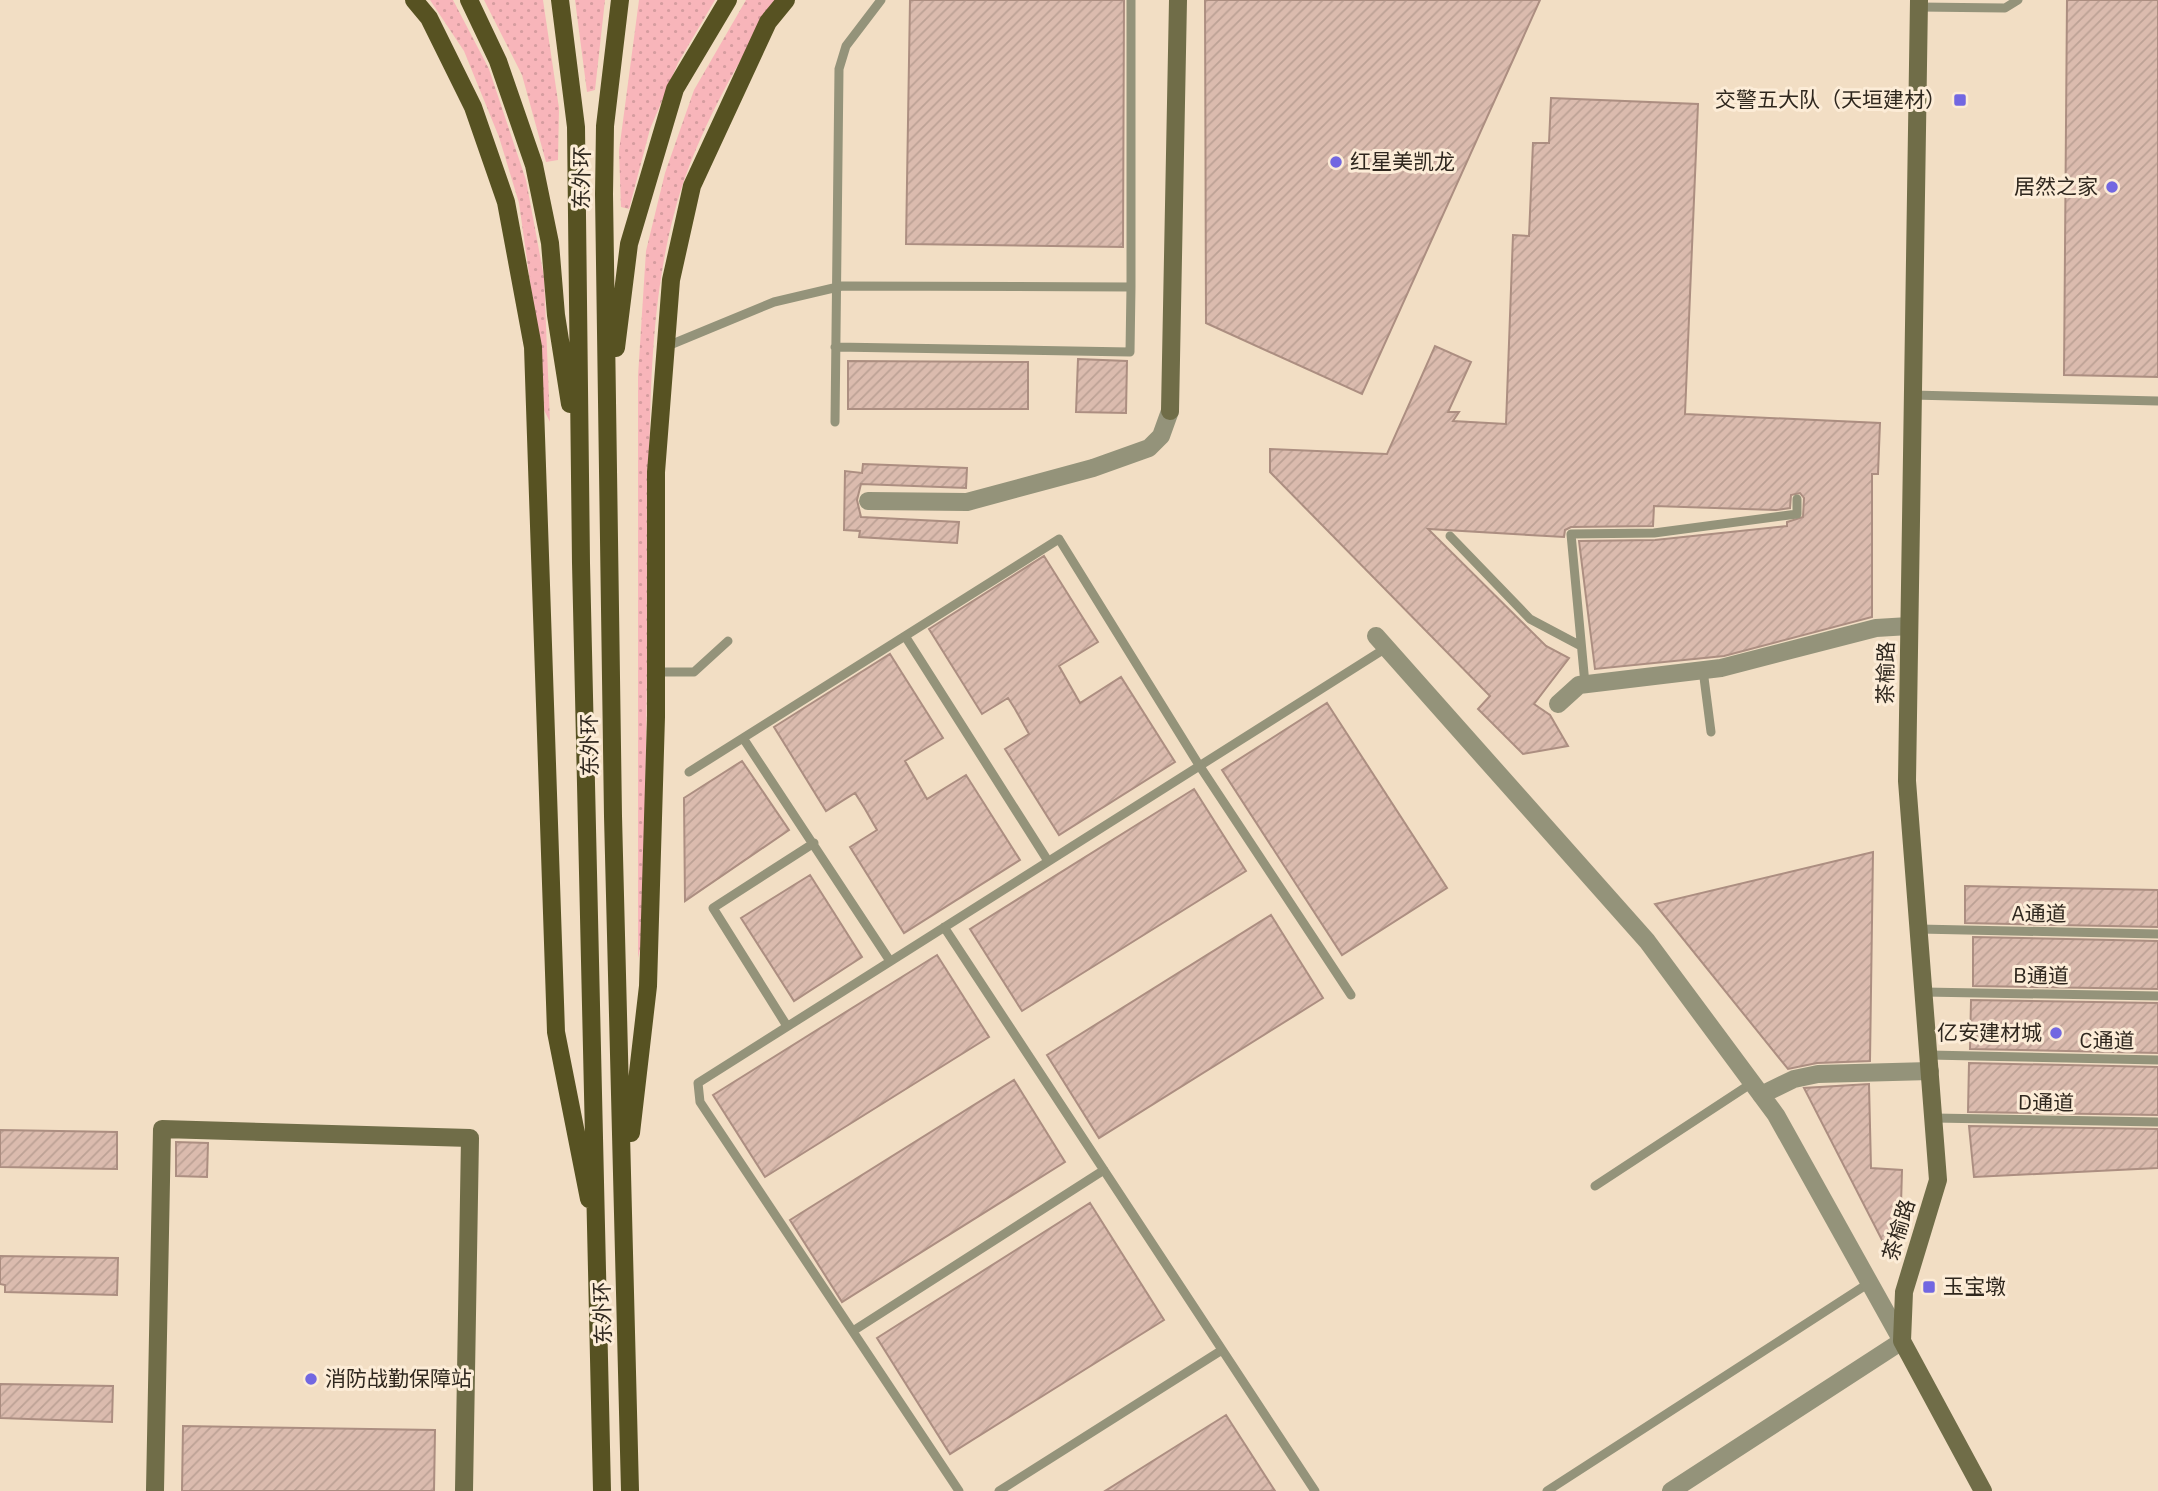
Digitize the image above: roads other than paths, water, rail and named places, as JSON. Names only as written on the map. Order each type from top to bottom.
[{"type":"main road","points":[[414,0],[429,18],[473,107],[506,202],[533,347],[556,1032],[598,1240]]},
{"type":"main road","points":[[468,0],[498,61],[534,165],[550,243],[556,315],[580,466]]},
{"type":"main road","points":[[560,0],[576,127],[580,466],[598,1240]]},
{"type":"main road","name":"东外环","points":[[620,0],[603,160],[630,1491]]},
{"type":"main road","points":[[608,467],[619,305],[629,244],[675,89],[728,0]]},
{"type":"main road","points":[[623,1241],[635,1083],[648,986],[656,672],[656,472],[671,280],[692,186],[768,22],[786,0]]},
{"type":"main road","name":"东外环","points":[[598,1240],[602,1491]]},
{"type":"street","points":[[867,501],[967,502],[1093,468],[1149,448],[1161,436],[1170,411],[1178,0]]},
{"type":"street","name":"茶榆路","points":[[1902,1341],[1904,1292],[1938,1180],[1907,781],[1919,4]]},
{"type":"street","points":[[1558,704],[1579,685],[1703,670],[1876,628],[1909,626]]},
{"type":"street","name":"茶榆路","points":[[1381,642],[1647,941],[1776,1115],[1983,1491]]},
{"type":"street","points":[[1757,1089],[1818,1074],[1930,1063]]},
{"type":"street","points":[[155,1491],[162,1129],[470,1138],[464,1491]]},
{"type":"street","points":[[1671,1491],[1902,1341]]},
{"type":"lane","points":[[835,422],[839,69],[846,46],[881,0]]},
{"type":"lane","points":[[835,347],[1130,352],[1131,0]]},
{"type":"lane","points":[[1919,4],[2005,8],[2018,0]]},
{"type":"lane","points":[[664,348],[774,302],[836,287],[871,284],[1131,287]]},
{"type":"lane","points":[[1912,395],[2158,401]]},
{"type":"lane","points":[[1585,684],[1571,534],[1654,533],[1797,514],[1797,499]]},
{"type":"lane","points":[[1450,536],[1530,619],[1581,646]]},
{"type":"lane","points":[[689,772],[1059,539],[1199,765],[1351,995]]},
{"type":"lane","points":[[905,636],[1048,861]]},
{"type":"lane","points":[[656,672],[694,672],[728,641]]},
{"type":"lane","points":[[959,1491],[700,1102],[698,1083],[1199,765],[1381,642]]},
{"type":"lane","points":[[1703,670],[1712,732]]},
{"type":"lane","points":[[743,738],[890,961]]},
{"type":"lane","points":[[787,1026],[713,908],[814,843]]},
{"type":"lane","points":[[944,927],[1315,1491]]},
{"type":"lane","name":"A通道","points":[[1919,929],[2158,933]]},
{"type":"lane","name":"B通道","points":[[1924,992],[2158,996]]},
{"type":"lane","name":"C通道","points":[[1930,1063],[2158,1060]]},
{"type":"lane","points":[[1595,1186],[1757,1089]]},
{"type":"lane","name":"D通道","points":[[1934,1118],[2158,1122]]},
{"type":"lane","points":[[853,1331],[1104,1170]]},
{"type":"lane","points":[[1547,1491],[1869,1283]]},
{"type":"lane","points":[[999,1491],[1222,1350]]},
{"type":"place","name":"交警五大队（天垣建材）","points":[[1960,100]]},
{"type":"place","name":"红星美凯龙","points":[[1336,162]]},
{"type":"place","name":"居然之家","points":[[2112,187]]},
{"type":"place","name":"亿安建材城","points":[[2056,1033]]},
{"type":"place","name":"玉宝墩","points":[[1929,1287]]},
{"type":"place","name":"消防战勤保障站","points":[[311,1379]]}]
